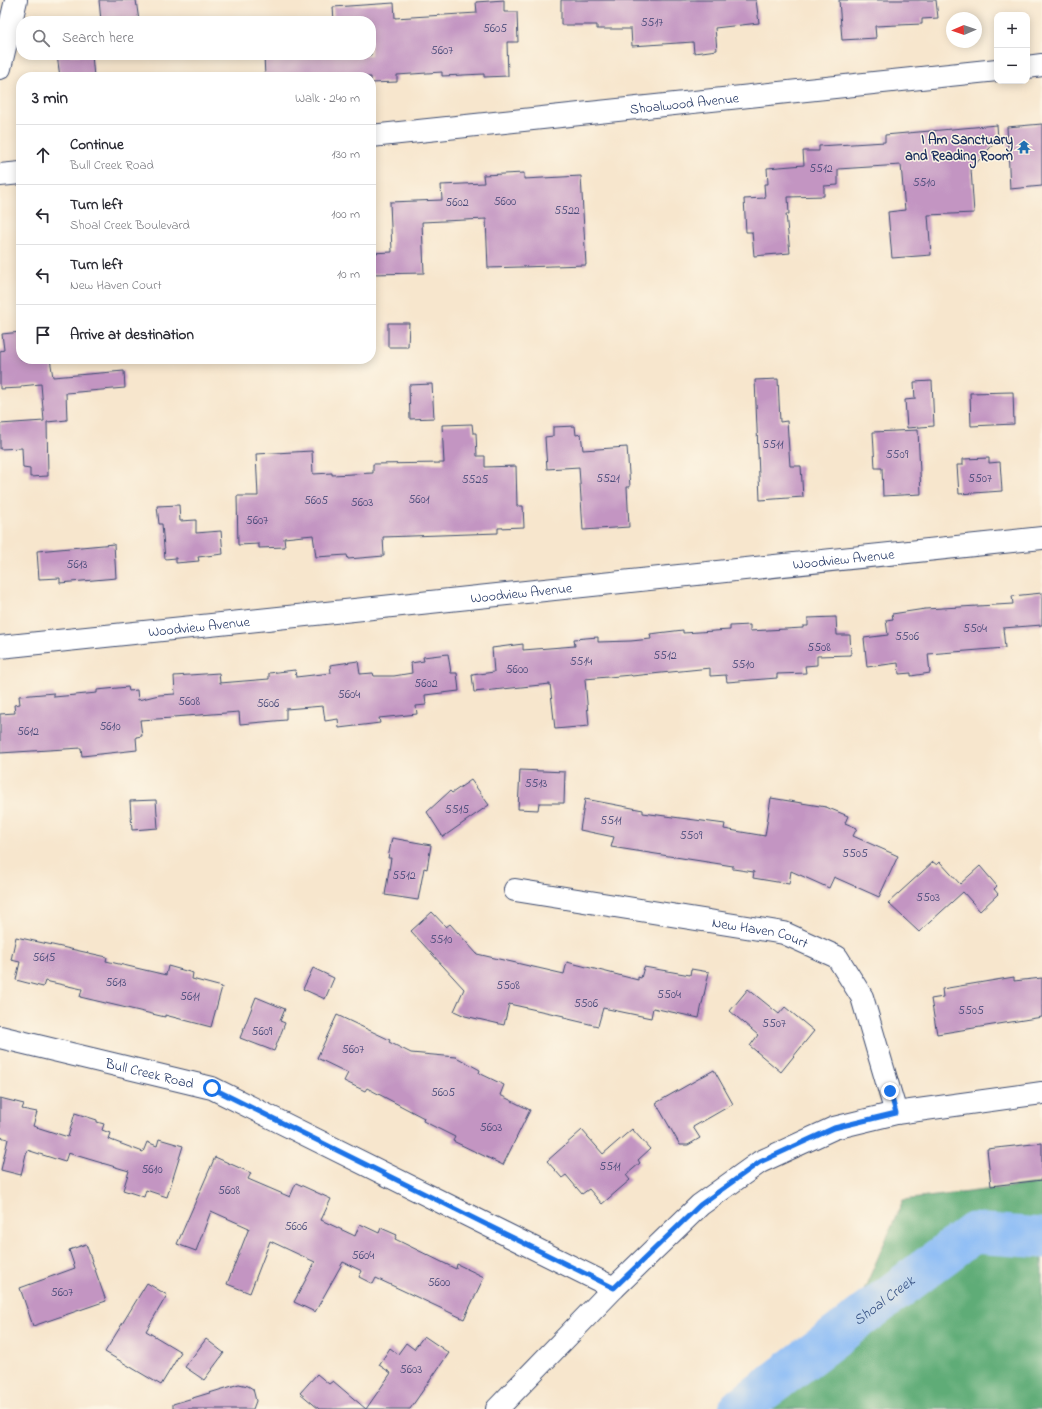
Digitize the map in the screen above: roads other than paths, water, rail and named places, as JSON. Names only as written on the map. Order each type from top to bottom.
[{"type":"street","points":[[0,68],[16,0]]},
{"type":"street","points":[[1030,67],[1042,65]]},
{"type":"street","name":"Shoalwood Avenue","points":[[376,135],[994,70]]},
{"type":"street","points":[[0,175],[16,173]]},
{"type":"street","name":"Woodview Avenue","points":[[0,647],[1042,538]]},
{"type":"street","name":"New Haven Court","points":[[515,890],[784,933],[837,958],[862,997],[896,1113]]},
{"type":"street","name":"Bull Creek Road","points":[[0,1037],[212,1088],[614,1288]]},
{"type":"street","points":[[497,1409],[614,1288],[700,1205],[760,1162],[834,1128],[896,1113],[1042,1093]]},
{"type":"waterway","name":"Shoal Creek","points":[[739,1409],[973,1233],[1042,1238]]},
{"type":"place","name":"I Am Sanctuary and Reading Room","points":[[1024,147]]}]
